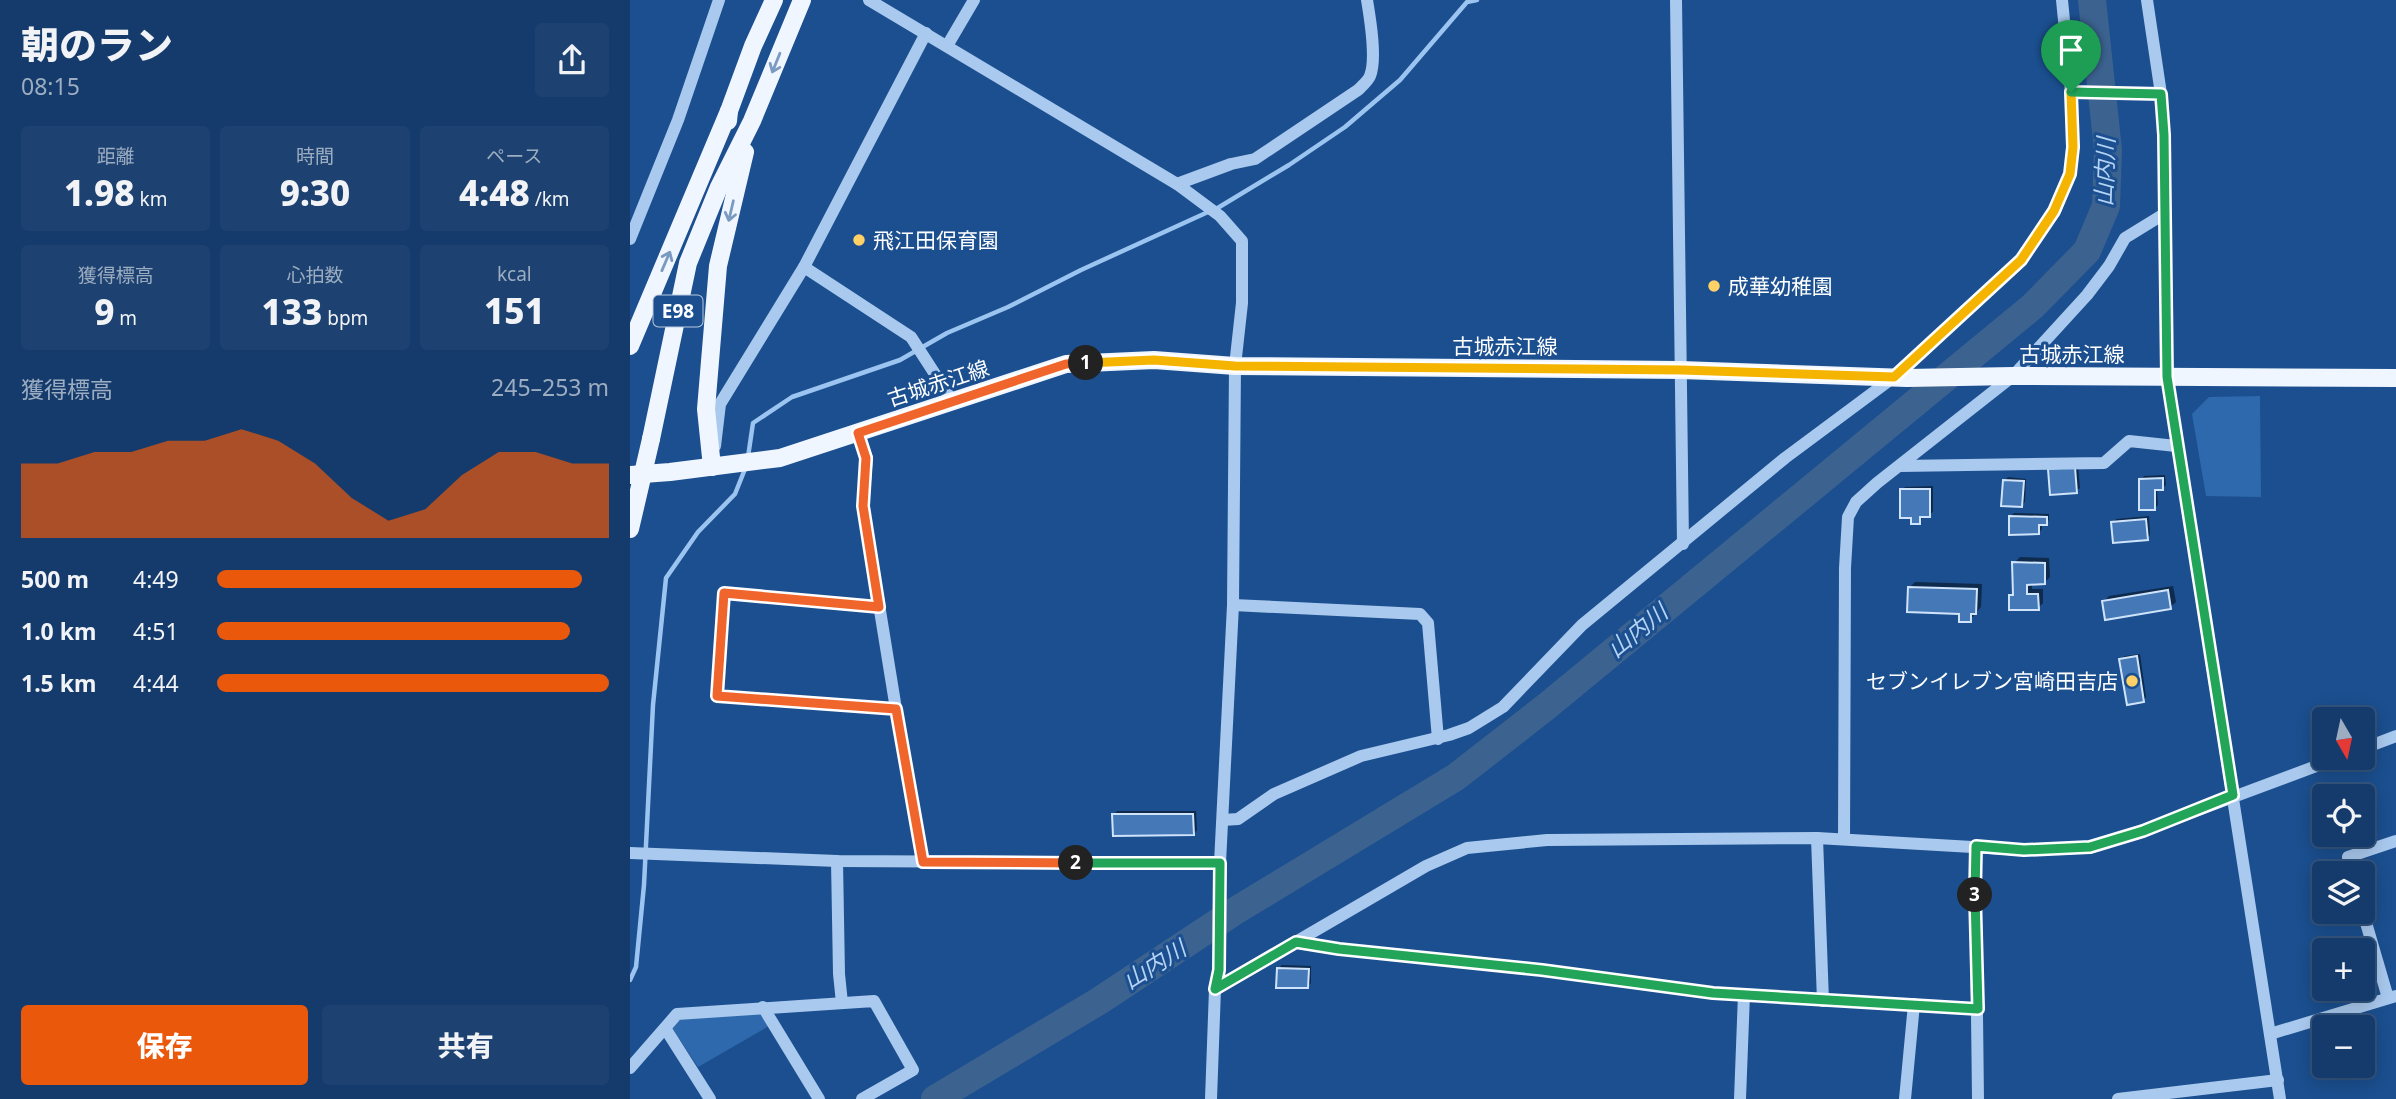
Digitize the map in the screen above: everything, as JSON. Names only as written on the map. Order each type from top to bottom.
[{"type":"main road","name":"E98","points":[[719,187],[729,111],[753,46],[774,0]]},
{"type":"main road","name":"E98","points":[[630,529],[688,263],[719,187],[752,121],[802,0]]},
{"type":"main road","points":[[630,346],[729,111]]},
{"type":"main road","points":[[712,467],[706,409],[718,266],[752,121]]},
{"type":"main road","name":"古城赤江線","points":[[630,475],[780,457],[1066,364],[1154,360],[1235,366],[1682,370],[1900,377],[2396,378]]},
{"type":"street","points":[[630,239],[678,120],[719,0]]},
{"type":"street","points":[[869,0],[1177,184],[1220,216],[1242,241],[1242,303],[1235,366],[1233,605],[1220,863],[1219,970],[1215,989],[1211,1099]]},
{"type":"street","points":[[947,46],[974,0]]},
{"type":"street","points":[[1177,184],[1231,164],[1255,159],[1358,90],[1370,76],[1372,24],[1367,0]]},
{"type":"street","points":[[1676,0],[1683,544]]},
{"type":"street","points":[[1223,820],[1238,819],[1274,794],[1361,756],[1438,739],[1469,728],[1503,707],[1581,625],[1683,544],[1784,458],[1900,377],[2021,260],[2054,211],[2070,174],[2073,147],[2071,92],[2062,0]]},
{"type":"street","points":[[2147,0],[2161,94],[2167,377],[2280,1099]]},
{"type":"street","points":[[712,467],[720,404],[804,267],[926,33]]},
{"type":"street","points":[[2071,92],[2161,94]]},
{"type":"street","points":[[1844,839],[1844,568],[1848,517],[1856,502],[2006,376],[2087,295],[2109,266],[2125,238],[2164,214]]},
{"type":"street","points":[[804,267],[911,337],[953,402]]},
{"type":"street","points":[[858,433],[866,458],[863,506],[923,862]]},
{"type":"street","points":[[1900,466],[2104,463],[2129,441],[2176,446]]},
{"type":"street","points":[[879,607],[724,593],[717,696],[896,709]]},
{"type":"street","points":[[1233,605],[1420,614],[1428,623],[1438,739]]},
{"type":"street","points":[[2375,743],[2396,736]]},
{"type":"street","points":[[1215,989],[1426,866],[1467,848],[1547,840],[1816,838],[2024,850],[2090,847],[2143,831],[2312,767]]},
{"type":"street","points":[[1816,838],[1823,1001]]},
{"type":"street","points":[[2349,861],[2348,857],[2396,841]]},
{"type":"street","points":[[1976,846],[1978,1099]]},
{"type":"street","points":[[630,853],[837,862],[1220,863]]},
{"type":"street","points":[[837,862],[842,1003]]},
{"type":"street","points":[[2270,1034],[2392,997],[2367,924]]},
{"type":"street","points":[[1296,942],[1713,993],[1978,1009]]},
{"type":"street","points":[[1740,1099],[1744,994]]},
{"type":"street","points":[[630,1068],[677,1014],[874,1001],[913,1070],[862,1099]]},
{"type":"street","points":[[1905,1099],[1914,1004]]},
{"type":"street","points":[[763,1007],[819,1099]]},
{"type":"street","points":[[665,1028],[709,1099]]},
{"type":"street","points":[[2118,1099],[2278,1080]]},
{"type":"shaded area","points":[[2260,396],[2261,497],[2206,496],[2192,414],[2209,397]]},
{"type":"shaded area","points":[[759,1012],[769,1026],[698,1067],[672,1028],[679,1019]]},
{"type":"building","points":[[2075,467],[2077,493],[2050,495],[2048,469]]},
{"type":"building","points":[[2163,478],[2163,490],[2155,490],[2155,510],[2139,510],[2139,479]]},
{"type":"building","points":[[2003,480],[2024,481],[2022,507],[2001,506]]},
{"type":"building","points":[[1900,489],[1930,489],[1930,517],[1920,517],[1920,524],[1911,524],[1911,518],[1900,518]]},
{"type":"building","points":[[2009,516],[2047,517],[2047,525],[2039,525],[2039,534],[2009,535]]},
{"type":"building","points":[[2146,519],[2148,540],[2113,543],[2111,522]]},
{"type":"building","points":[[2012,562],[2045,563],[2045,584],[2027,585],[2027,594],[2038,594],[2039,610],[2009,610],[2009,595],[2013,595]]},
{"type":"building","points":[[1908,587],[1977,589],[1976,614],[1971,614],[1971,622],[1959,622],[1959,614],[1907,612]]},
{"type":"building","points":[[2168,590],[2171,609],[2105,620],[2102,601]]},
{"type":"building","name":"セブンイレブン宮崎田吉店","points":[[2137,656],[2144,702],[2127,705],[2119,659]]},
{"type":"building","points":[[1112,814],[1193,814],[1194,835],[1113,836]]},
{"type":"building","points":[[1277,968],[1309,969],[1308,988],[1276,988]]},
{"type":"waterway","points":[[1216,209],[1345,127],[1400,80],[1467,2],[1477,0]]},
{"type":"waterway","name":"山内川","points":[[935,1099],[1099,1001],[1235,911],[1456,777],[1547,706],[2033,306],[2087,251],[2106,206],[2108,150],[2092,0]]},
{"type":"waterway","points":[[748,457],[753,423],[792,397],[900,360],[947,333],[1208,212]]},
{"type":"waterway","points":[[630,980],[636,967],[644,885],[653,705],[666,578],[698,532],[735,494],[745,469]]},
{"type":"place","name":"飛江田保育園","points":[[859,240]]},
{"type":"place","name":"成華幼稚園","points":[[1714,286]]},
{"type":"place","name":"セブンイレブン宮崎田吉店","points":[[2132,681]]},
{"type":"route","points":[[2071,92],[2161,94],[2164,135],[2167,377],[2233,795],[2143,831],[2090,847],[2024,850],[1976,846],[1978,1009],[1713,993],[1296,942],[1215,989],[1219,970],[1220,863],[923,862],[896,709],[717,696],[724,593],[879,607],[863,506],[866,458],[858,433],[1066,364],[1154,360],[1235,366],[1682,370],[1894,377],[2021,260],[2054,211],[2070,174],[2073,147],[2071,92]]}]
